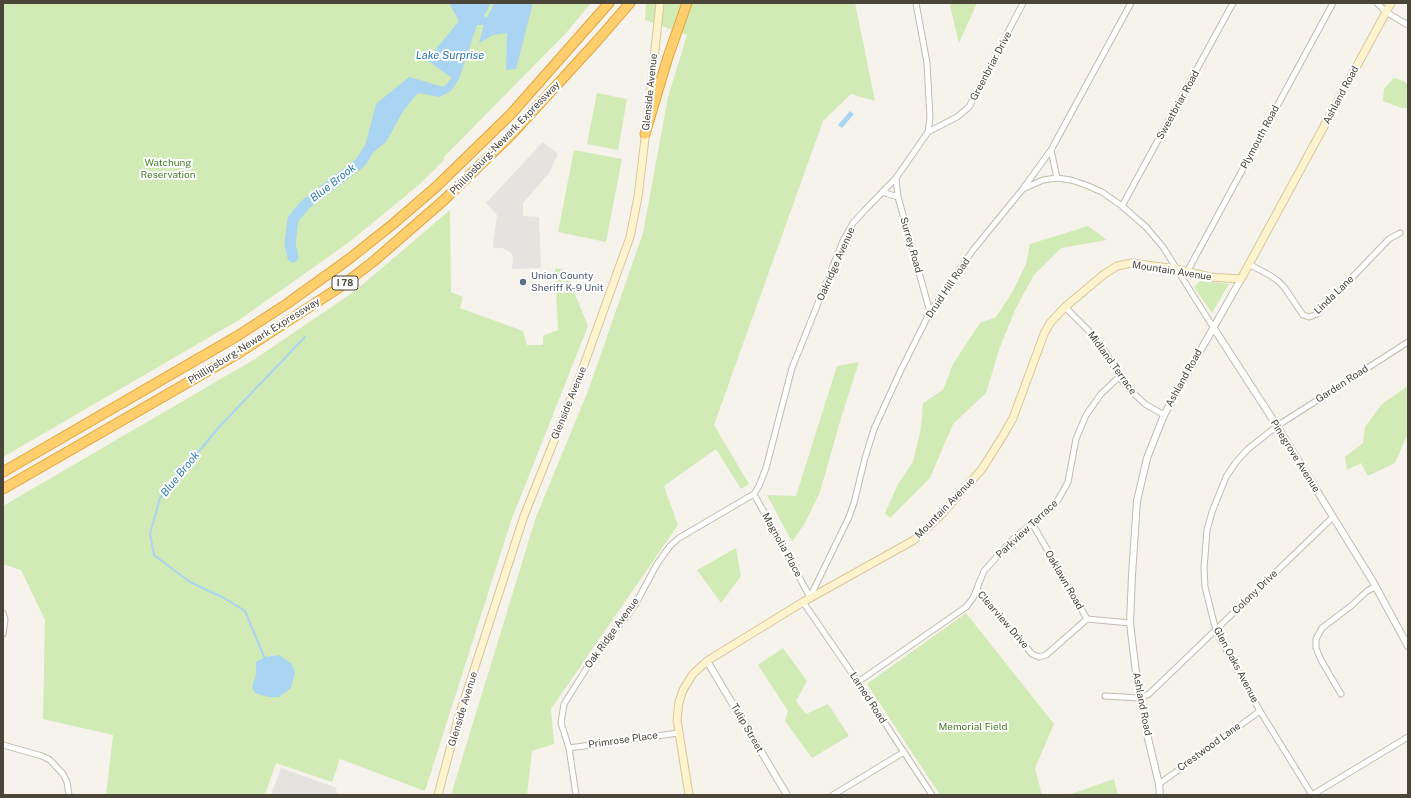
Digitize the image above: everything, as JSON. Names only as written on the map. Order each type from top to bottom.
[{"type":"highway","name":"Phillipsburg-Newark Expressway","points":[[3,472],[239,335],[288,303],[349,259],[420,201],[511,114],[609,3]]},
{"type":"highway","name":"Phillipsburg-Newark Expressway","points":[[3,489],[239,353],[340,287],[374,261],[444,200],[511,136],[597,42],[630,3]]},
{"type":"highway","points":[[645,134],[668,57],[687,3]]},
{"type":"main road","name":"Glenside Avenue","points":[[438,795],[458,719],[524,516],[580,376],[630,237],[638,197],[660,3]]},
{"type":"main road","name":"Ashland Road","points":[[1240,279],[1391,3]]},
{"type":"main road","name":"Mountain Avenue","points":[[689,795],[678,732],[677,713],[683,690],[693,674],[707,661],[810,597],[914,540],[940,517],[982,469],[1004,434],[1013,418],[1046,328],[1054,317],[1104,275],[1122,265],[1132,263],[1142,264],[1176,269],[1210,277],[1240,279]]},
{"type":"street","name":"Oakridge Avenue","points":[[754,494],[766,468],[792,368],[844,241],[853,224],[896,178],[928,132],[930,118],[927,63],[916,3]]},
{"type":"street","name":"Greenbriar Drive","points":[[928,132],[957,117],[969,107],[1024,3]]},
{"type":"street","name":"Druid Hill Road","points":[[810,597],[851,510],[874,428],[930,312],[973,250],[1022,190],[1051,150],[1131,3]]},
{"type":"street","name":"Sweetbriar Road","points":[[1122,206],[1233,3]]},
{"type":"street","name":"Plymouth Road","points":[[1187,272],[1333,3]]},
{"type":"street","points":[[1377,3],[1386,12],[1408,25]]},
{"type":"street","points":[[1022,190],[1043,180],[1057,178],[1051,150]]},
{"type":"street","name":"Surrey Road","points":[[896,178],[898,197],[930,312]]},
{"type":"street","name":"Pinegrove Avenue","points":[[1057,178],[1086,184],[1102,192],[1122,206],[1146,227],[1163,247],[1333,517],[1408,646]]},
{"type":"street","points":[[882,192],[898,197]]},
{"type":"street","name":"Linda Lane","points":[[1249,264],[1278,281],[1303,314],[1309,317],[1317,314],[1389,239],[1400,233]]},
{"type":"street","name":"Ashland Road","points":[[1160,795],[1159,784],[1140,698],[1133,657],[1130,623],[1137,501],[1147,458],[1164,414],[1240,279]]},
{"type":"street","name":"Midland Terrace","points":[[1065,307],[1094,336],[1120,376],[1137,397],[1154,410],[1164,414]]},
{"type":"street","name":"Garden Road","points":[[1276,426],[1408,342]]},
{"type":"street","name":"Parkview Terrace","points":[[858,682],[966,607],[973,598],[984,571],[1012,540],[1054,505],[1062,494],[1070,476],[1075,444],[1083,421],[1101,394],[1120,376]]},
{"type":"street","name":"Glen Oaks Avenue","points":[[1276,426],[1236,462],[1224,483],[1212,512],[1207,530],[1204,568],[1205,587],[1208,605],[1216,630],[1260,711],[1312,795]]},
{"type":"street","name":"Magnolia Place","points":[[754,494],[810,597]]},
{"type":"street","name":"Oak Ridge Avenue","points":[[576,795],[569,748],[561,723],[564,704],[588,666],[635,605],[662,554],[679,538],[754,494]]},
{"type":"street","name":"Colony Drive","points":[[1140,698],[1149,694],[1333,517]]},
{"type":"street","name":"Oaklawn Road","points":[[1032,523],[1087,619],[1130,623]]},
{"type":"street","points":[[1341,694],[1321,660],[1316,648],[1316,639],[1322,628],[1351,606],[1367,591],[1375,587]]},
{"type":"street","name":"Clearview Drive","points":[[977,589],[1035,656],[1039,657],[1046,655],[1087,619]]},
{"type":"street","name":"Larned Road","points":[[802,602],[858,682],[932,795]]},
{"type":"street","points":[[3,613],[3,634]]},
{"type":"street","name":"Tulip Street","points":[[707,661],[787,795]]},
{"type":"street","points":[[1105,696],[1140,698]]},
{"type":"street","name":"Crestwood Lane","points":[[1159,784],[1260,711]]},
{"type":"street","name":"Primrose Place","points":[[569,748],[678,732]]},
{"type":"street","points":[[1312,795],[1408,737]]},
{"type":"street","points":[[3,745],[42,756],[50,760],[63,774],[67,782],[69,795]]},
{"type":"street","points":[[833,795],[904,752]]},
{"type":"green space","name":"Watchung Reservation","points":[[3,3],[591,3],[566,33],[444,157],[444,160],[420,184],[348,243],[239,320],[3,457]]},
{"type":"green space","points":[[646,3],[855,3],[875,101],[851,94],[823,121],[714,425],[749,484],[741,489],[716,449],[664,486],[678,525],[551,709],[554,744],[532,751],[527,795],[451,795],[536,517],[588,391],[643,233],[668,97],[687,35],[645,20]]},
{"type":"green space","points":[[951,3],[977,3],[959,43],[950,5]]},
{"type":"green space","points":[[1394,78],[1404,81],[1408,86],[1408,108],[1402,108],[1383,101],[1384,89]]},
{"type":"green space","points":[[597,93],[627,99],[618,150],[587,144]]},
{"type":"green space","points":[[574,150],[622,159],[606,242],[558,232]]},
{"type":"green space","points":[[450,210],[451,292],[463,297],[460,308],[523,331],[527,345],[543,345],[543,336],[558,330],[555,268],[565,270],[588,326],[511,521],[425,791],[340,759],[332,782],[276,763],[265,795],[106,795],[113,735],[43,719],[45,620],[21,570],[3,564],[3,506],[255,359],[355,291]]},
{"type":"green space","points":[[1088,226],[1107,240],[1061,248],[1034,275],[1016,308],[1000,347],[986,393],[953,424],[930,478],[890,518],[885,513],[898,484],[913,462],[921,428],[923,403],[943,390],[953,364],[980,323],[996,317],[1013,291],[1026,264],[1030,244]]},
{"type":"green space","points":[[1200,281],[1229,284],[1212,313],[1194,287]]},
{"type":"green space","points":[[859,362],[820,492],[805,523],[792,542],[767,495],[796,496],[837,366]]},
{"type":"green space","points":[[1408,386],[1408,433],[1395,463],[1368,476],[1361,463],[1347,470],[1345,457],[1363,443],[1365,427],[1382,404]]},
{"type":"green space","points":[[736,548],[741,576],[721,603],[697,570]]},
{"type":"green space","name":"Memorial Field","points":[[966,613],[1054,724],[1035,768],[1042,795],[940,795],[867,684]]},
{"type":"green space","points":[[783,648],[807,681],[796,701],[806,714],[828,704],[849,736],[812,758],[785,721],[788,711],[758,665]]},
{"type":"green space","points":[[1114,779],[1118,795],[1068,795]]},
{"type":"shaded area","points":[[543,142],[558,154],[549,173],[523,203],[523,216],[539,217],[541,268],[512,269],[513,256],[510,252],[502,248],[493,248],[497,215],[486,203]]},
{"type":"shaded area","points":[[281,768],[337,788],[336,792],[339,795],[271,795]]},
{"type":"water","name":"Lake Surprise","points":[[449,3],[491,3],[484,16],[486,18],[494,4],[493,3],[533,3],[516,69],[506,70],[507,33],[493,35],[479,43],[484,25],[477,25],[459,79],[451,91],[439,97],[418,93],[403,111],[386,142],[361,162],[376,104],[409,77],[444,87],[452,78],[427,60],[459,21]]},
{"type":"water","points":[[850,111],[854,114],[842,128],[838,125]]},
{"type":"water","points":[[279,655],[292,664],[295,672],[291,688],[279,697],[269,697],[255,693],[252,687],[256,674],[256,662],[265,657]]},
{"type":"waterway","name":"Blue Brook","points":[[293,257],[290,244],[293,219],[306,204],[361,162],[368,150]]},
{"type":"waterway","name":"Blue Brook","points":[[265,659],[245,611],[224,598],[190,582],[154,555],[150,534],[160,498],[220,426],[305,337]]},
{"type":"place","name":"Union County Sheriff K-9 Unit","points":[[523,282]]}]
